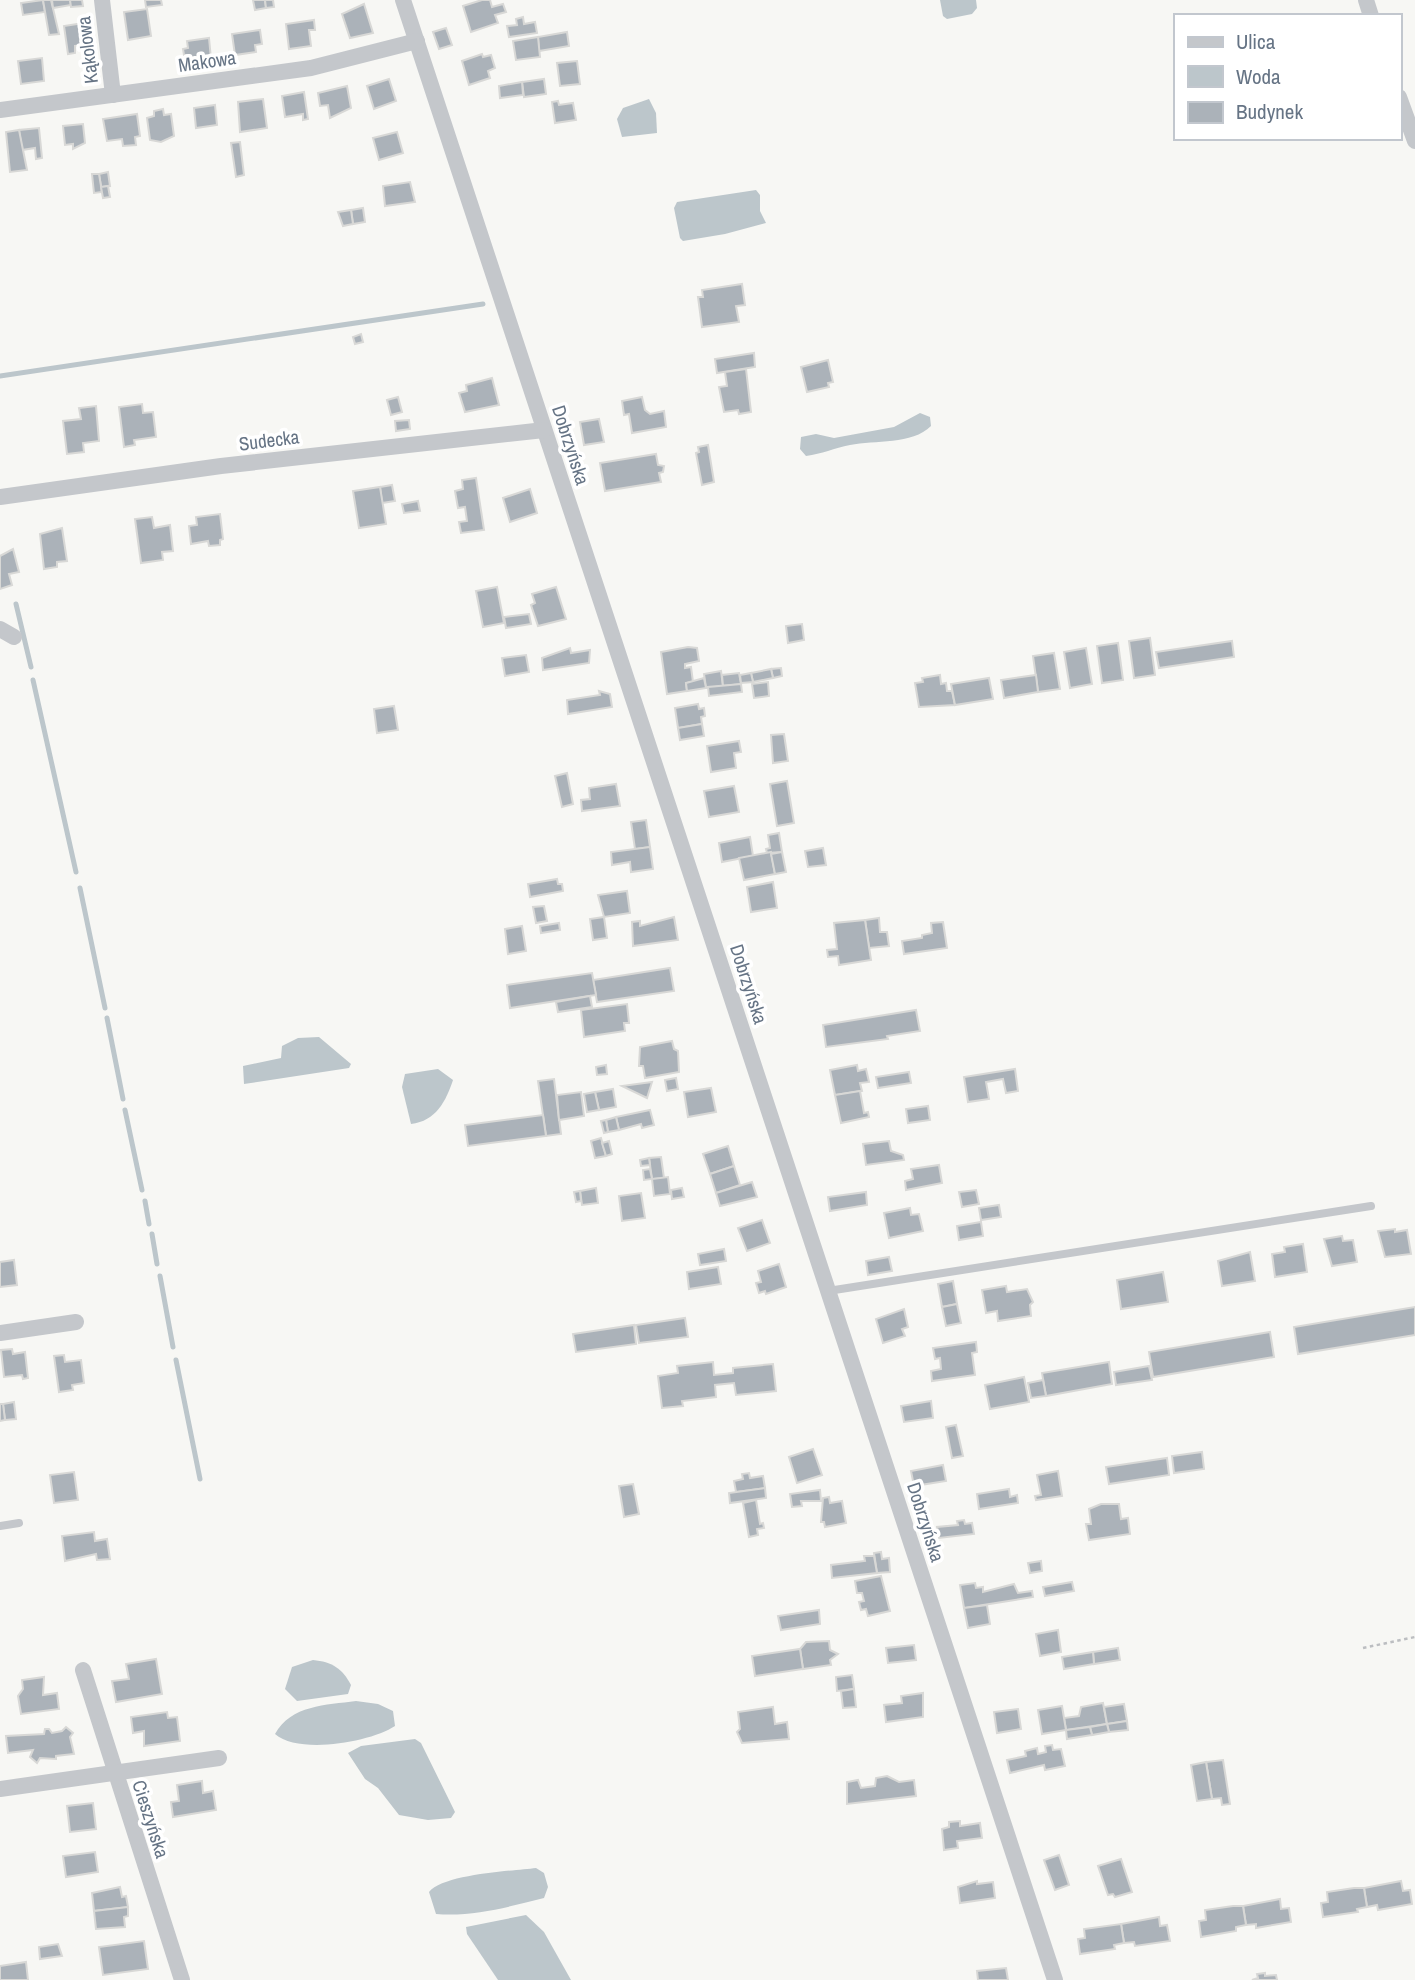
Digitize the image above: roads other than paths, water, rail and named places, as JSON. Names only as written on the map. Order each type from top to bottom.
[{"type":"street","name":"Kąkolowa","points":[[102,0],[113,95]]},
{"type":"street","name":"Dobrzyńska","points":[[403,0],[1055,1980]]},
{"type":"street","name":"Makowa","points":[[0,110],[311,68],[417,41]]},
{"type":"street","points":[[1401,102],[1415,141]]},
{"type":"street","name":"Sudecka","points":[[0,497],[221,466],[544,430]]},
{"type":"street","points":[[0,1333],[76,1322]]},
{"type":"street","name":"Cieszyńska","points":[[82,1670],[182,1980]]},
{"type":"street","points":[[0,1790],[219,1758]]},
{"type":"lane","points":[[828,1291],[1371,1206]]},
{"type":"lane","points":[[0,1526],[19,1523]]},
{"type":"water","points":[[940,0],[976,0],[977,8],[972,14],[947,19],[943,16]]},
{"type":"water","points":[[649,99],[656,113],[657,133],[622,137],[617,119],[623,108]]},
{"type":"water","points":[[756,190],[760,195],[760,211],[766,223],[725,234],[683,241],[680,238],[674,208],[677,202]]},
{"type":"water","points":[[920,413],[930,417],[931,426],[904,439],[850,445],[806,456],[800,449],[801,437],[816,434],[834,438],[894,427]]},
{"type":"water","points":[[319,1037],[351,1064],[349,1068],[244,1084],[243,1066],[281,1058],[282,1046],[298,1038]]},
{"type":"water","points":[[438,1069],[453,1080],[447,1095],[439,1109],[427,1119],[411,1124],[402,1087],[405,1074]]},
{"type":"water","points":[[313,1660],[326,1662],[340,1670],[351,1685],[348,1694],[297,1701],[285,1689],[292,1667]]},
{"type":"water","points":[[356,1701],[378,1704],[393,1711],[395,1726],[370,1737],[335,1744],[300,1744],[275,1734],[282,1724],[300,1712]]},
{"type":"water","points":[[415,1739],[421,1743],[455,1812],[451,1818],[428,1820],[399,1815],[378,1788],[365,1779],[348,1753],[361,1746]]},
{"type":"water","points":[[536,1868],[544,1873],[548,1887],[544,1898],[477,1913],[436,1914],[429,1892],[437,1886],[479,1874]]},
{"type":"water","points":[[526,1915],[544,1932],[571,1980],[498,1980],[467,1934],[466,1927]]},
{"type":"waterway","points":[[0,376],[483,304]]},
{"type":"waterway","points":[[16,604],[31,667]]},
{"type":"waterway","points":[[33,680],[76,872]]},
{"type":"waterway","points":[[80,888],[105,1008]]},
{"type":"waterway","points":[[107,1018],[123,1099]]},
{"type":"waterway","points":[[125,1110],[142,1190]]},
{"type":"waterway","points":[[145,1201],[149,1224]]},
{"type":"waterway","points":[[152,1234],[157,1264]]},
{"type":"waterway","points":[[160,1276],[173,1347]]},
{"type":"waterway","points":[[176,1360],[200,1479]]}]
